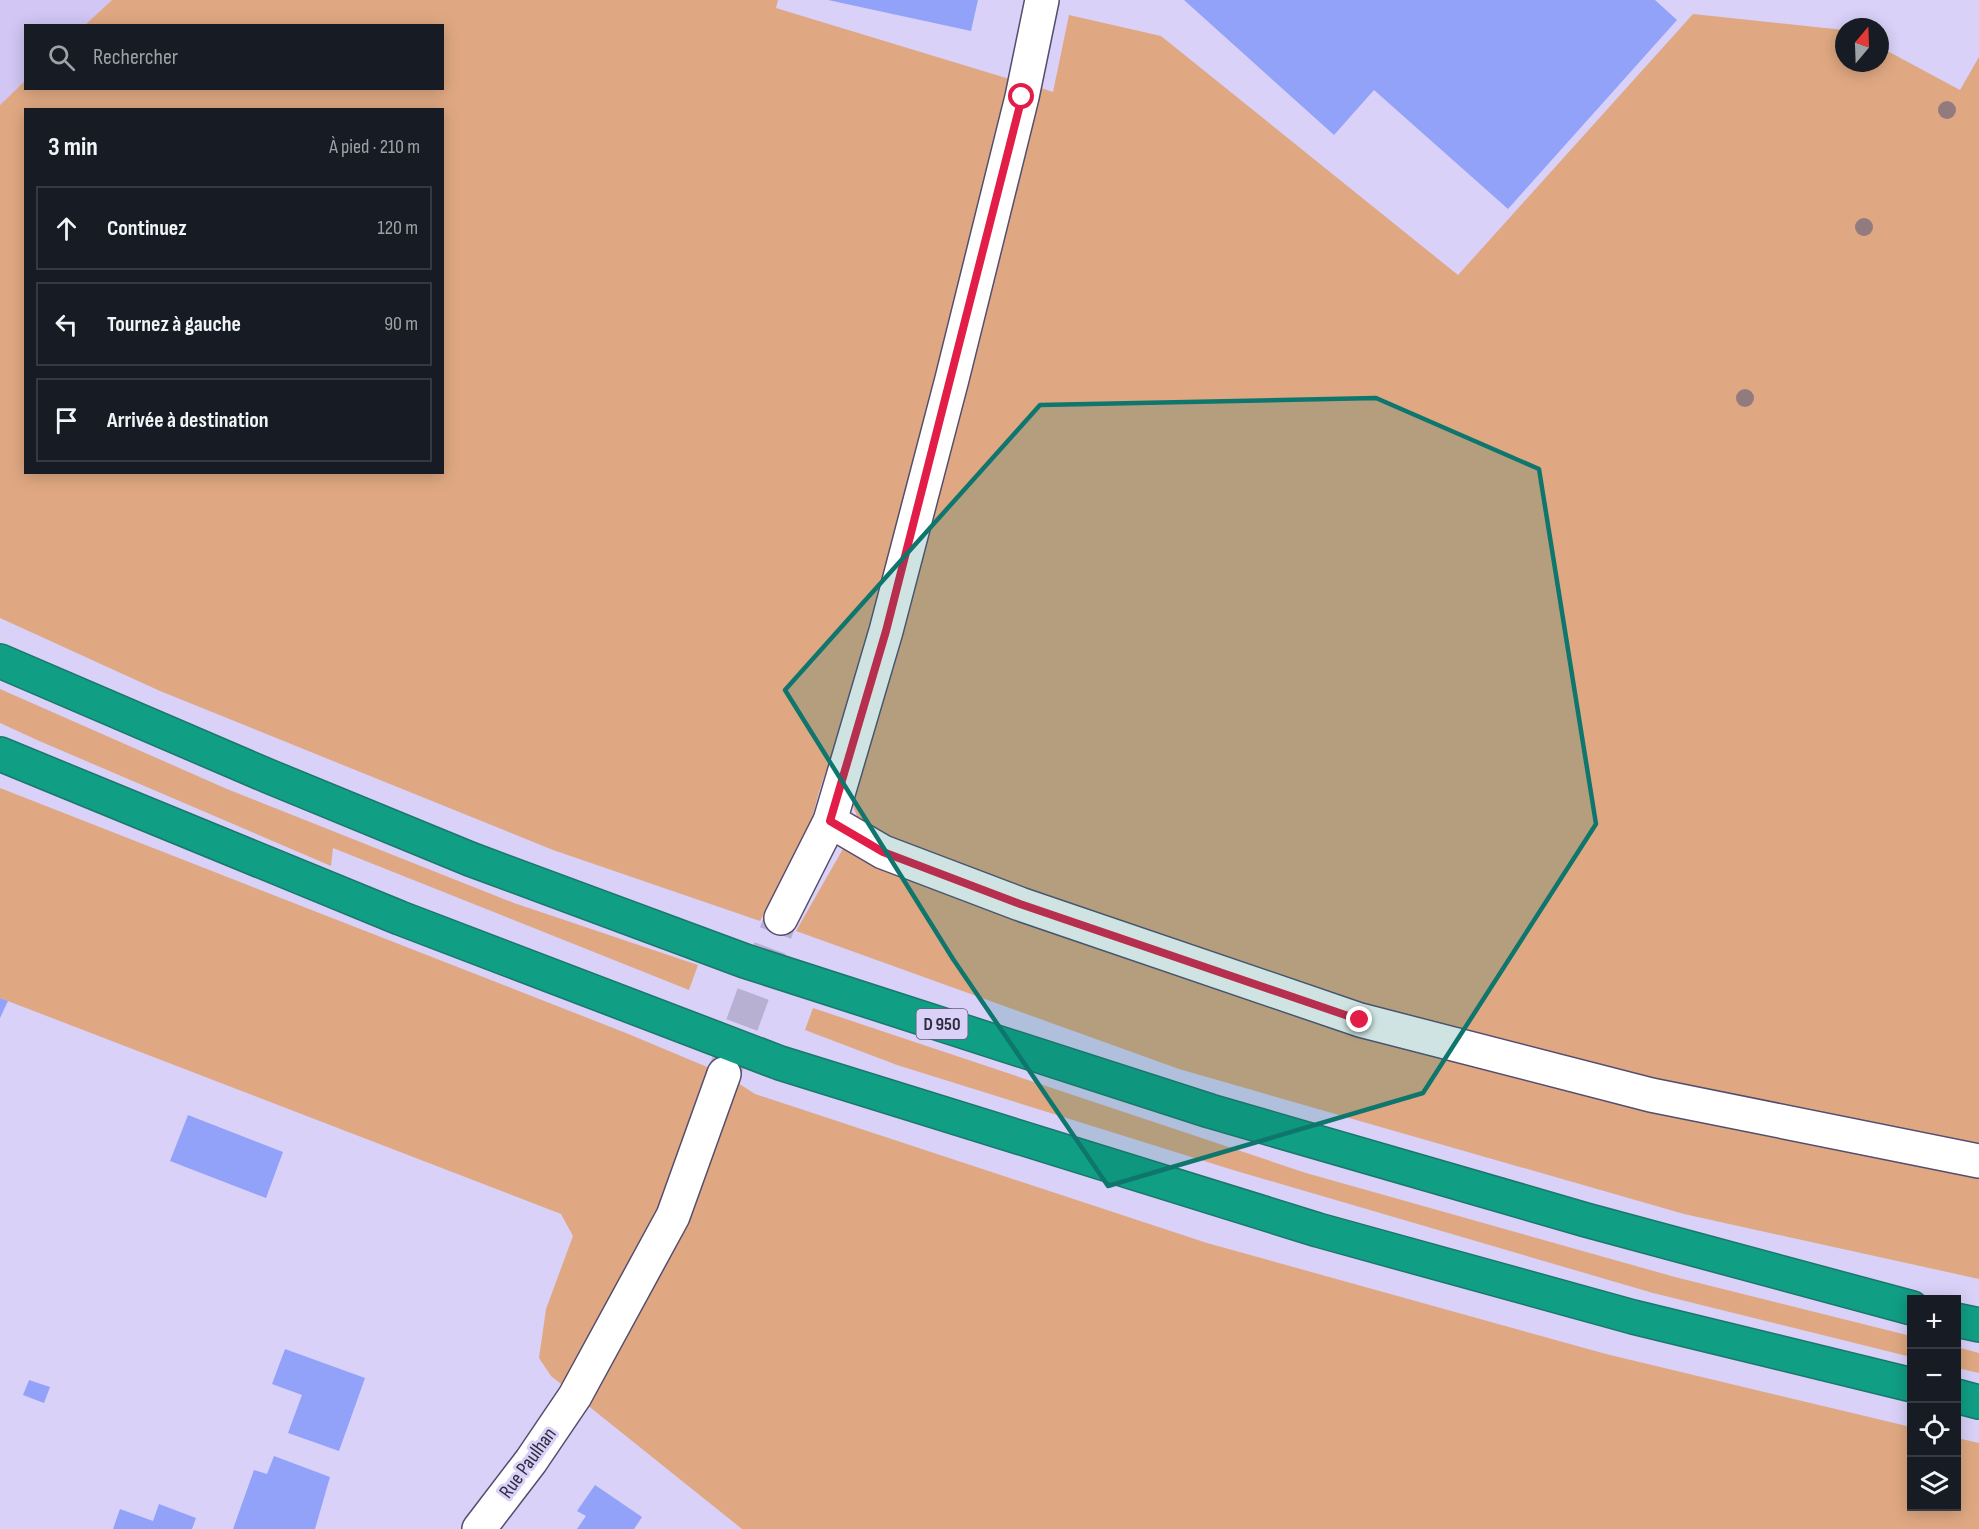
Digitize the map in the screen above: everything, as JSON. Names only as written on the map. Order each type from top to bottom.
[{"type":"highway","name":"D 950","points":[[0,661],[257,772],[471,859],[745,961],[1210,1111],[1586,1220],[1907,1307]]},
{"type":"highway","points":[[0,754],[400,918],[780,1063],[1318,1230],[1633,1317],[1907,1384]]},
{"type":"highway","points":[[1961,1321],[1979,1325]]},
{"type":"highway","points":[[1961,1397],[1979,1402]]},
{"type":"street","points":[[782,918],[830,821],[886,631],[1022,97],[1042,0]]},
{"type":"street","points":[[830,821],[883,852],[1010,900],[1360,1020],[1651,1095],[1979,1161]]},
{"type":"street","name":"Rue Paulhan","points":[[479,1529],[531,1461],[575,1396],[673,1216],[724,1074]]},
{"type":"highlighted area","points":[[1376,398],[1539,469],[1596,824],[1423,1093],[1108,1186],[953,959],[785,690],[1040,405]]},
{"type":"shaded area","points":[[0,0],[112,0],[86,24],[24,24],[24,82],[0,105]]},
{"type":"shaded area","points":[[112,0],[778,0],[776,8],[1016,81],[889,581],[819,792],[808,833],[760,921],[553,850],[160,691],[0,618],[0,105],[24,82],[24,90],[444,90],[444,24],[86,24]]},
{"type":"shaded area","points":[[1693,14],[1835,29],[1835,72],[1889,72],[1889,52],[1960,90],[1979,57],[1979,1150],[1637,1079],[1393,1016],[884,843],[859,821],[849,796],[948,457],[1041,88],[1053,92],[1069,15],[1161,36],[1458,275]]},
{"type":"shaded area","points":[[0,689],[227,789],[514,903],[698,965],[689,990],[333,848],[331,866],[37,740],[0,723]]},
{"type":"shaded area","points":[[0,788],[626,1033],[724,1074],[755,1094],[1207,1243],[1606,1354],[1907,1426],[1907,1511],[1961,1511],[1961,1439],[1979,1443],[1979,1529],[742,1529],[551,1376],[539,1358],[546,1309],[573,1236],[561,1214],[0,998]]},
{"type":"shaded area","points":[[844,847],[956,894],[1979,1173],[1979,1279],[1684,1214],[1179,1069],[796,931]]},
{"type":"shaded area","points":[[813,1008],[1306,1173],[1675,1277],[1907,1335],[1907,1356],[1653,1293],[1233,1170],[897,1065],[805,1030]]},
{"type":"shaded area","points":[[1961,1348],[1979,1353],[1979,1373],[1961,1369]]},
{"type":"building","points":[[828,0],[978,0],[971,31]]},
{"type":"building","points":[[1184,0],[1655,0],[1677,20],[1508,209],[1374,90],[1334,135]]},
{"type":"building","points":[[0,998],[8,1001],[0,1018]]},
{"type":"building","points":[[188,1115],[283,1152],[266,1198],[170,1161]]},
{"type":"building","points":[[285,1349],[365,1378],[339,1451],[288,1433],[302,1395],[272,1384]]},
{"type":"building","points":[[29,1380],[50,1387],[44,1403],[23,1395]]},
{"type":"building","points":[[274,1456],[330,1477],[315,1529],[233,1529],[254,1470],[267,1474]]},
{"type":"building","points":[[595,1485],[642,1517],[634,1529],[577,1529],[586,1516],[577,1511]]},
{"type":"building","points":[[159,1504],[196,1518],[192,1529],[113,1529],[120,1509],[153,1521]]},
{"type":"tunnel","points":[[725,1071],[781,918]]},
{"type":"route","points":[[1022,97],[886,631],[830,821],[883,852],[1020,904],[1360,1020]]}]
